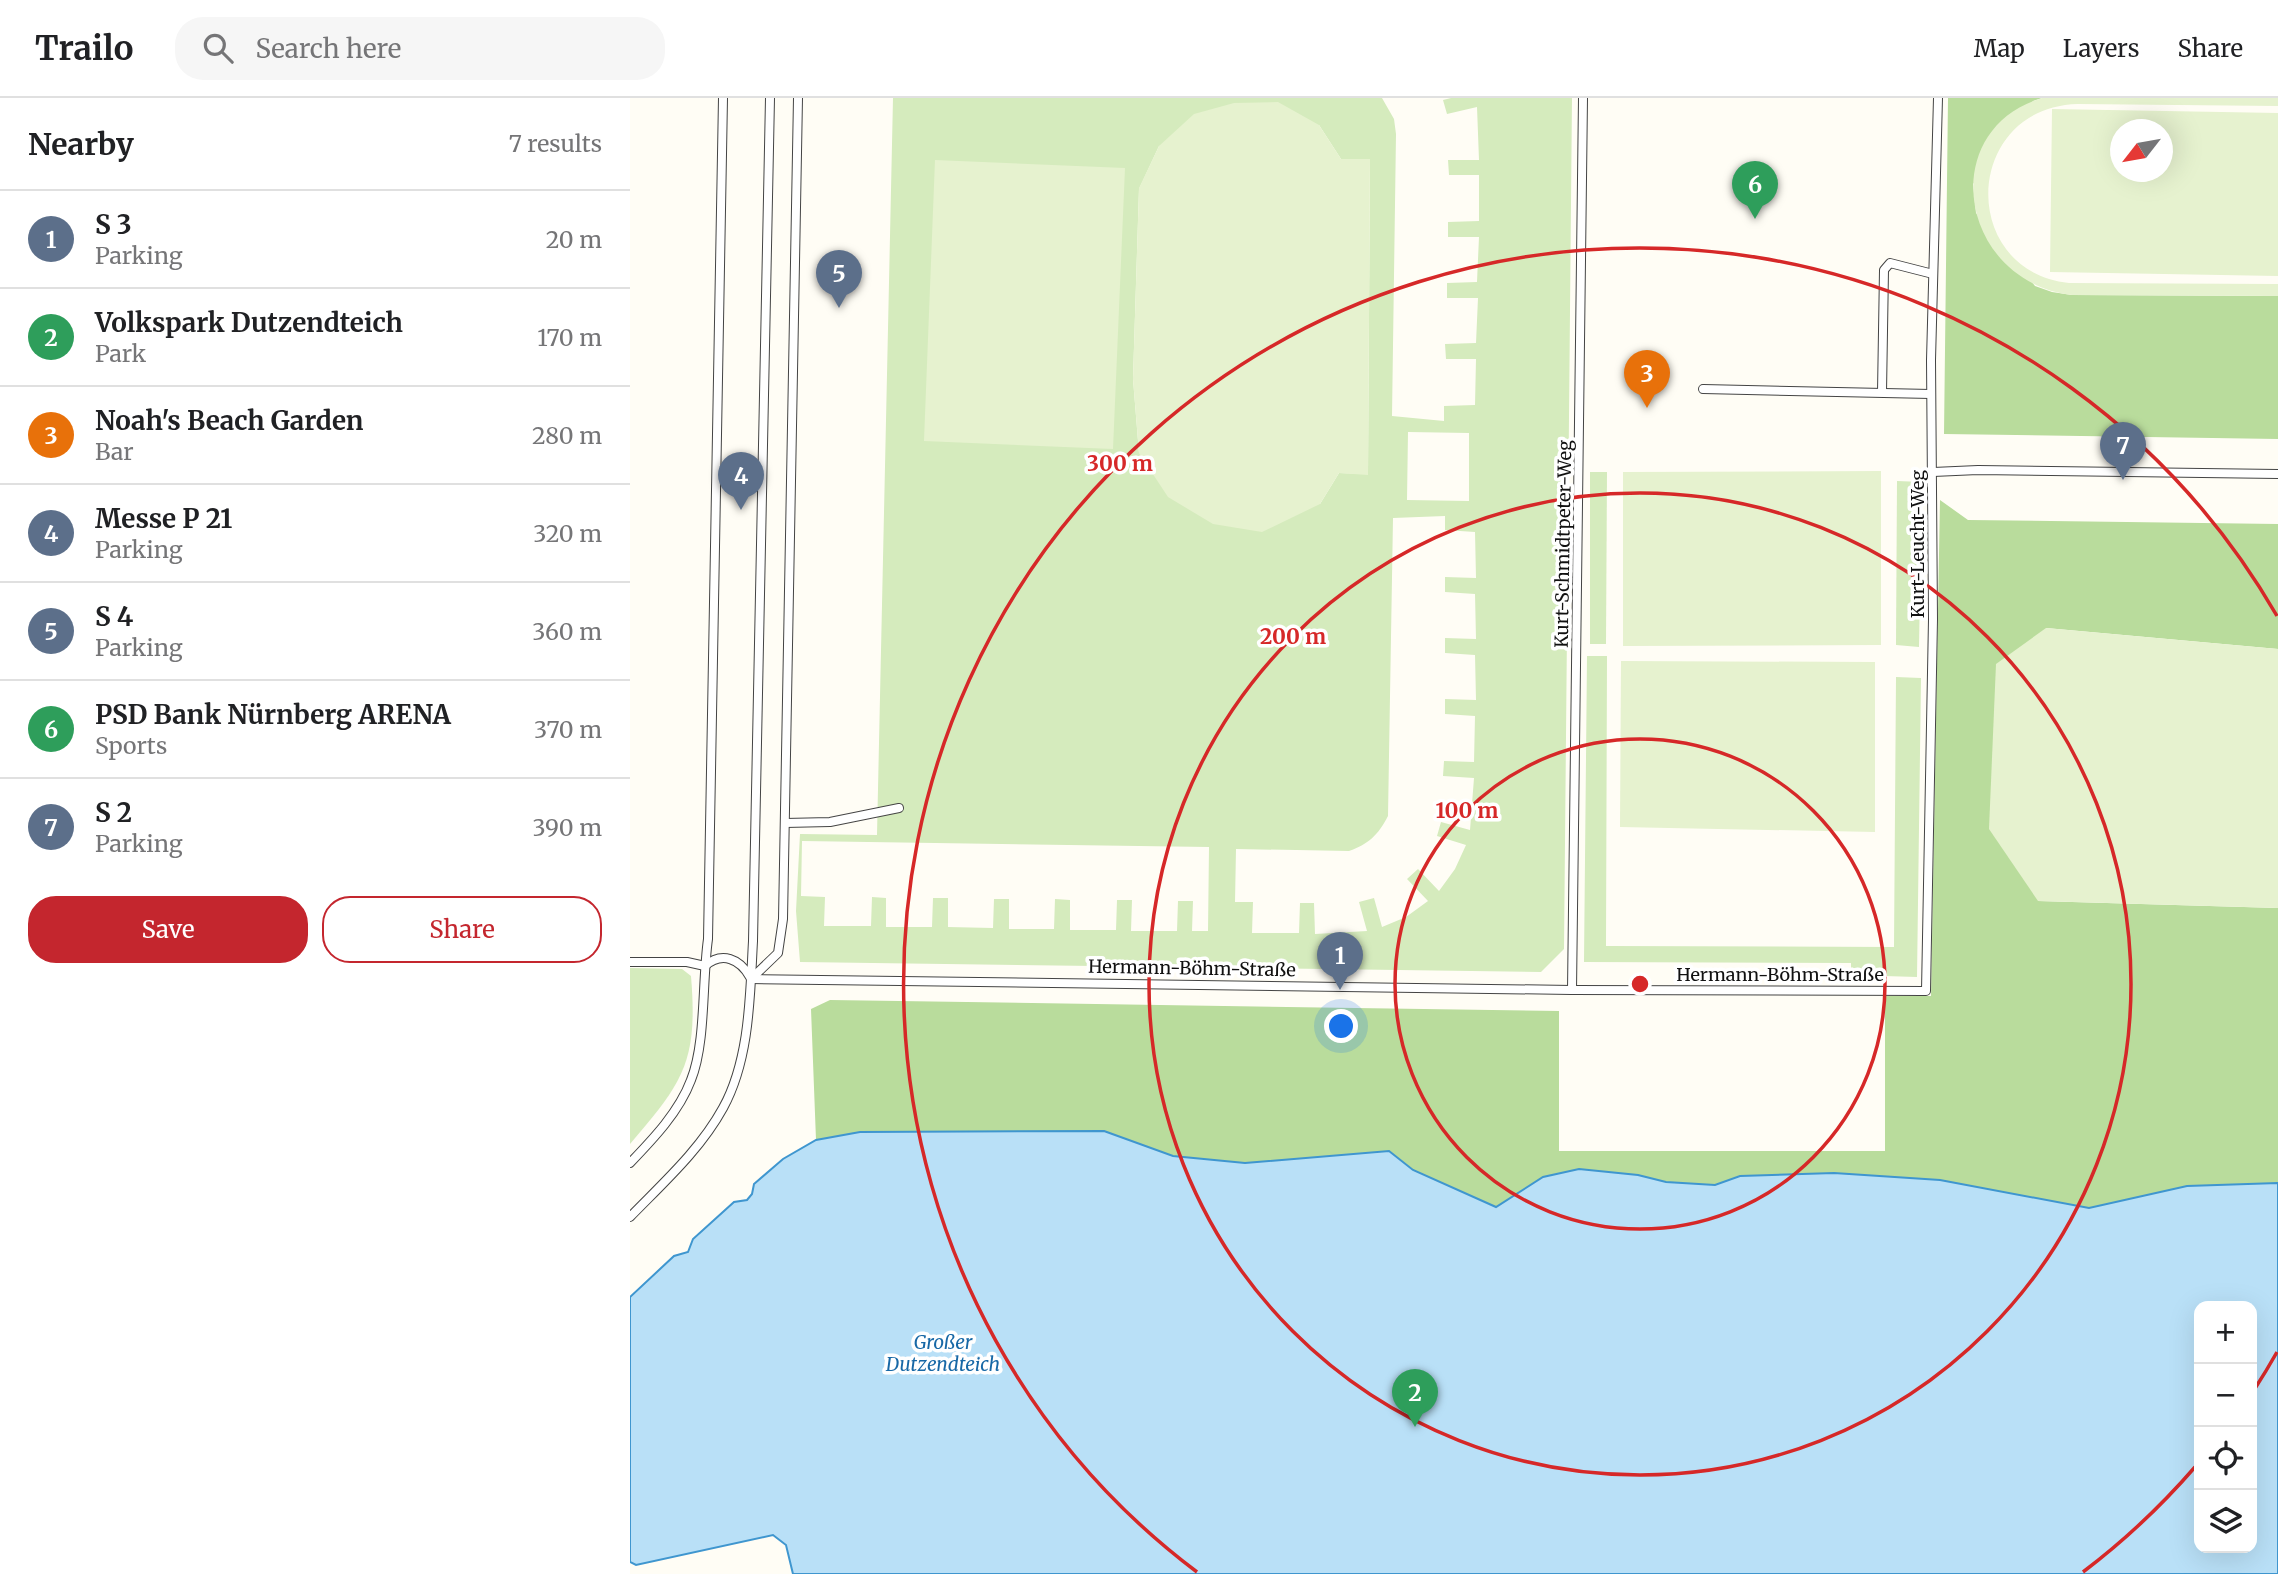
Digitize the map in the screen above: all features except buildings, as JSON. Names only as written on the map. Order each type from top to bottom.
[{"type":"lane","points":[[630,1163],[669,1118],[691,1082],[698,1050],[708,939],[723,98]]},
{"type":"lane","points":[[630,1217],[692,1151],[723,1108],[736,1078],[751,979],[770,98]]},
{"type":"lane","points":[[751,979],[778,953],[783,919],[798,98]]},
{"type":"lane","name":"Kurt-Schmidtpeter-Weg","points":[[1572,990],[1583,98]]},
{"type":"lane","name":"Kurt-Leucht-Weg","points":[[1926,990],[1933,619],[1931,394],[1938,98]]},
{"type":"lane","points":[[1882,392],[1884,270],[1890,263],[1933,274]]},
{"type":"lane","points":[[1703,389],[1931,394]]},
{"type":"lane","points":[[1933,472],[1978,470],[2278,474]]},
{"type":"lane","points":[[785,823],[830,822],[899,808]]},
{"type":"lane","points":[[630,962],[687,962],[705,966],[718,958],[729,959],[744,968],[751,979]]},
{"type":"lane","name":"Hermann-Böhm-Straße","points":[[751,979],[1572,990],[1926,990]]},
{"type":"green space","points":[[893,98],[1382,98],[1394,119],[1396,134],[1392,416],[1444,421],[1444,406],[1475,405],[1476,359],[1446,359],[1445,344],[1476,343],[1478,298],[1447,298],[1447,283],[1477,282],[1479,237],[1448,237],[1448,222],[1479,221],[1479,175],[1449,175],[1448,160],[1479,160],[1477,107],[1447,114],[1443,100],[1572,98],[1564,949],[1541,972],[800,962],[796,911],[800,834],[877,835]],"holes":[[[1319,125],[1341,159],[1370,160],[1368,474],[1339,473],[1320,504],[1139,453],[1133,379],[1139,189],[1159,146]],[[1408,432],[1469,433],[1469,501],[1407,500]],[[1445,516],[1445,530],[1475,532],[1476,578],[1445,577],[1445,592],[1475,594],[1476,639],[1445,638],[1445,653],[1475,655],[1476,700],[1445,699],[1445,714],[1475,716],[1474,762],[1444,761],[1443,776],[1474,778],[1470,830],[1441,822],[1437,836],[1466,845],[1455,869],[1439,891],[1418,869],[1407,879],[1428,901],[1406,917],[1382,927],[1374,898],[1359,902],[1367,931],[1315,934],[1314,903],[1300,903],[1299,933],[1252,933],[1253,902],[1235,902],[1236,849],[1349,851],[1372,838],[1388,816],[1393,518]],[[802,841],[1209,847],[1208,931],[1192,931],[1193,901],[1178,901],[1177,931],[1131,931],[1132,900],[1117,900],[1116,930],[1070,930],[1070,900],[1055,899],[1054,929],[1009,929],[1009,899],[994,899],[993,928],[948,927],[948,898],[933,898],[932,927],[886,927],[886,898],[872,897],[871,926],[824,926],[825,897],[801,896]]]},
{"type":"green space","points":[[1948,98],[2042,98],[2033,101],[1973,184],[1976,213],[2035,286],[2072,295],[2278,296],[2278,439],[1944,434]]},
{"type":"green space","points":[[2042,98],[2278,98],[2278,106],[2078,104],[2040,112],[2012,132],[1995,159],[1988,190],[1992,222],[2007,250],[2033,272],[2069,283],[2278,284],[2278,296],[2072,295],[2034,284],[2005,263],[1985,235],[1974,203],[1975,171],[1986,140],[2008,115]]},
{"type":"green space","points":[[1278,102],[1319,125],[1341,159],[1370,159],[1368,475],[1339,473],[1320,504],[1262,532],[1213,524],[1168,497],[1139,453],[1133,379],[1139,188],[1159,146],[1194,114],[1234,103]]},
{"type":"green space","points":[[2052,109],[2278,113],[2278,276],[2050,272]]},
{"type":"green space","points":[[935,160],[1125,168],[1113,449],[924,441]]},
{"type":"green space","points":[[1881,471],[1881,645],[1623,646],[1623,472]]},
{"type":"green space","points":[[1590,472],[1607,472],[1606,644],[1590,644]]},
{"type":"green space","points":[[1897,481],[1922,482],[1919,647],[1896,645]]},
{"type":"green space","points":[[1940,500],[1968,520],[2278,524],[2278,649],[2046,628],[2038,901],[2278,908],[2278,1183],[2187,1186],[2089,1208],[1940,1180],[1834,1173],[1740,1176],[1715,1185],[1666,1182],[1638,1175],[1543,1177],[1496,1207],[1413,1170],[1389,1151],[1245,1163],[1173,1156],[1104,1131],[860,1132],[816,1140],[811,1009],[830,1000],[1559,1011],[1559,1151],[1885,1151],[1885,996],[1931,996]]},
{"type":"green space","points":[[2046,628],[2278,649],[2278,908],[2038,901],[1989,829],[1996,664]]},
{"type":"green space","points":[[1587,656],[1607,656],[1606,946],[1894,947],[1896,677],[1921,678],[1917,977],[1851,975],[1851,963],[1584,962]]},
{"type":"green space","points":[[1621,661],[1875,662],[1875,832],[1620,827]]},
{"type":"green space","points":[[630,968],[682,969],[691,976],[693,1005],[689,1050],[675,1086],[630,1144]]},
{"type":"water","name":"Großer Dutzendteich","points":[[1104,1131],[1173,1156],[1245,1163],[1389,1151],[1413,1170],[1496,1207],[1543,1177],[1579,1169],[1638,1175],[1666,1182],[1715,1185],[1740,1176],[1834,1173],[1940,1180],[2089,1208],[2187,1186],[2278,1183],[2278,1574],[793,1574],[786,1545],[773,1535],[636,1565],[630,1562],[630,1297],[674,1256],[688,1252],[693,1239],[734,1202],[747,1200],[752,1194],[754,1184],[783,1159],[816,1140],[860,1132]]},
{"type":"place","name":"PSD Bank Nürnberg ARENA","points":[[1755,219]]},
{"type":"place","name":"S 4","points":[[839,308]]},
{"type":"place","name":"Noah's Beach Garden","points":[[1647,408]]},
{"type":"place","name":"S 2","points":[[2123,480]]},
{"type":"place","name":"Messe P 21","points":[[741,510]]},
{"type":"place","name":"S 3","points":[[1340,990]]},
{"type":"place","name":"Volkspark Dutzendteich","points":[[1415,1427]]}]
